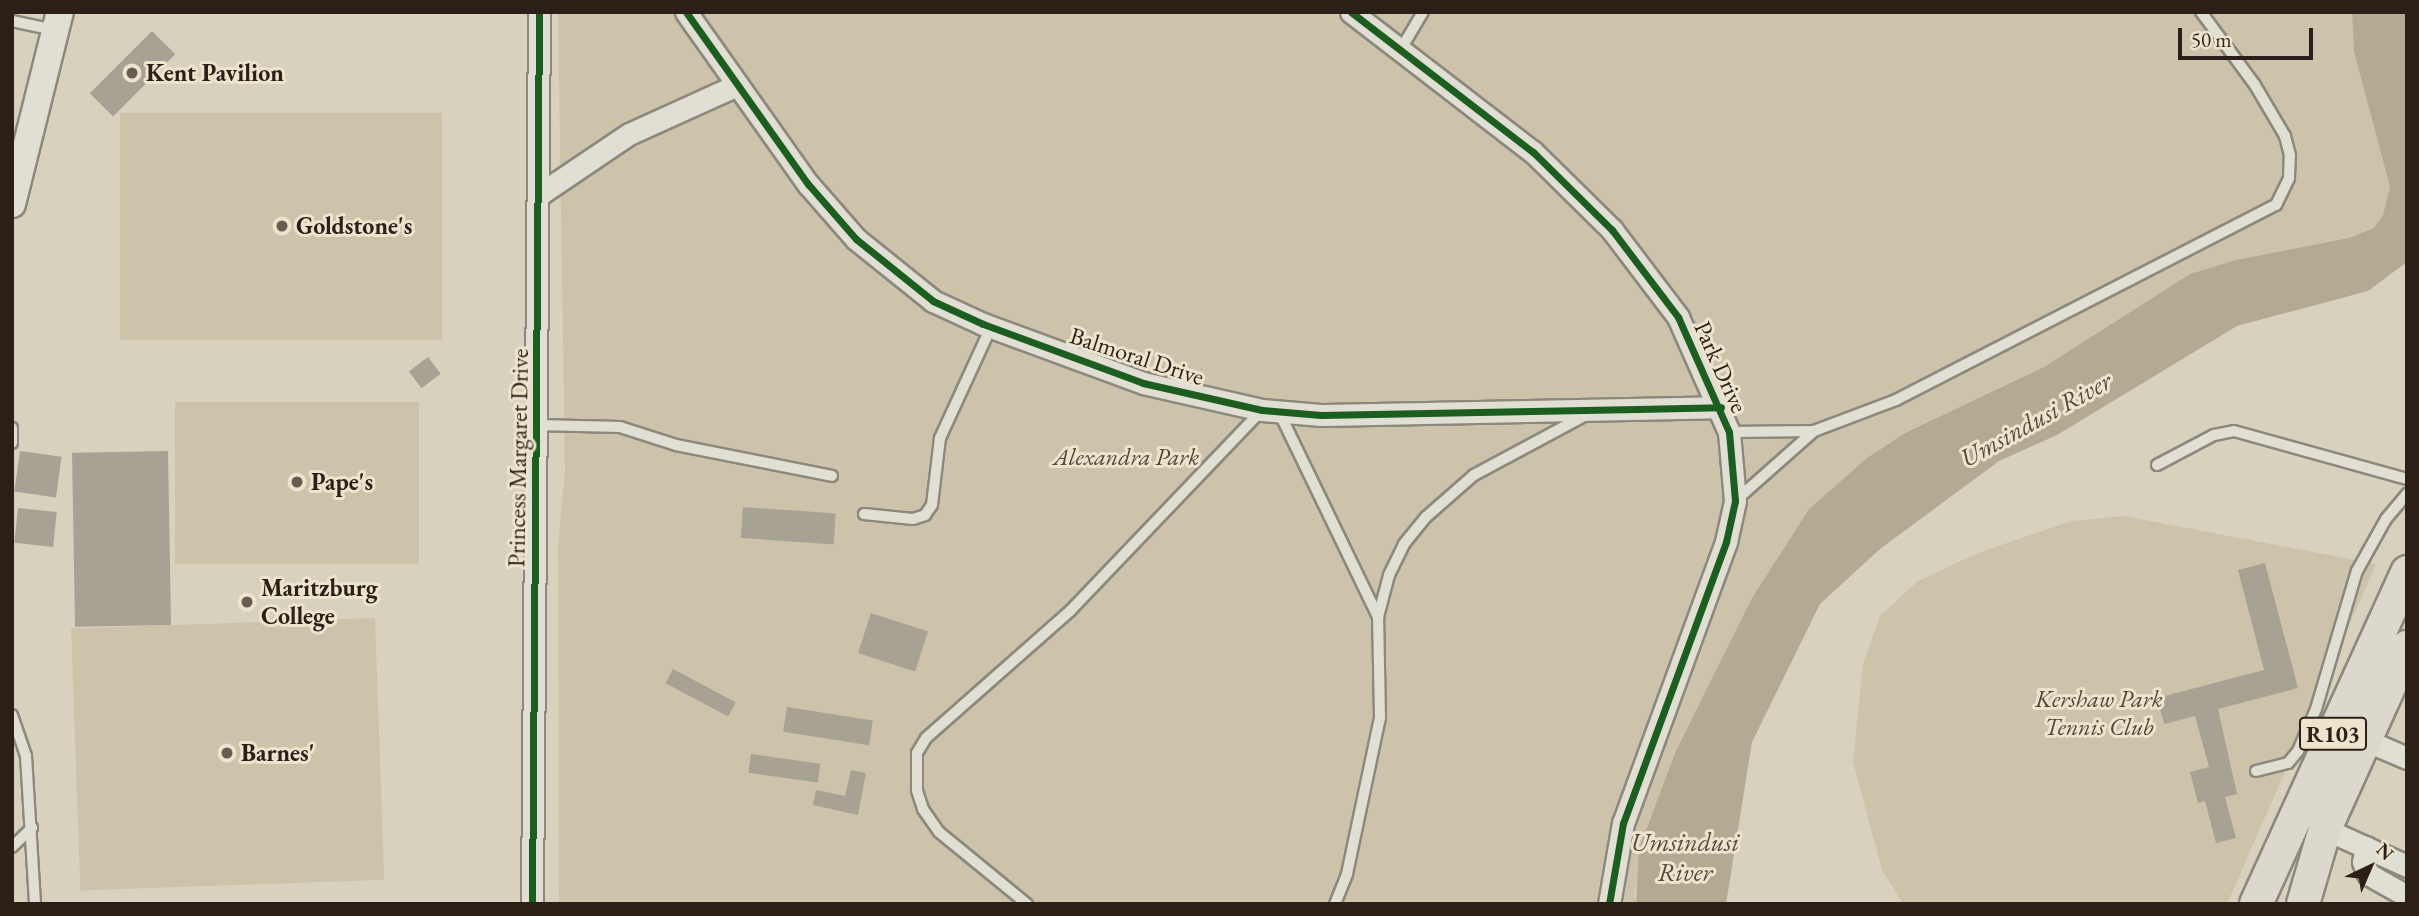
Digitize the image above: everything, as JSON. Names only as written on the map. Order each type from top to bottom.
[{"type":"main road","name":"R103","points":[[2257,900],[2407,572]]},
{"type":"main road","name":"R103","points":[[2304,904],[2325,829],[2407,647]]},
{"type":"main road","points":[[2257,900],[2302,833],[2314,827],[2325,829]]},
{"type":"street","name":"Princess Margaret Drive","points":[[532,904],[540,194],[539,12]]},
{"type":"street","name":"Balmoral Drive","points":[[686,12],[735,86],[856,239],[933,301],[991,327],[1153,386],[1271,411],[1721,408]]},
{"type":"street","name":"Park Drive","points":[[1351,12],[1533,152],[1612,230],[1678,317],[1721,408],[1729,432],[1735,501],[1698,626],[1623,823],[1609,904]]},
{"type":"street","points":[[12,204],[57,21]]},
{"type":"street","points":[[540,194],[629,134],[735,86]]},
{"type":"street","points":[[2365,740],[2407,758]]},
{"type":"street","points":[[2325,829],[2407,866]]},
{"type":"street","points":[[2366,848],[2363,862],[2368,874],[2407,896]]},
{"type":"lane","points":[[1401,49],[1423,12]]},
{"type":"lane","points":[[1729,432],[1814,431],[1896,400],[2276,205],[2289,178],[2290,155],[2285,136],[2256,85],[2201,12]]},
{"type":"lane","points":[[12,21],[57,21]]},
{"type":"lane","points":[[864,514],[913,519],[925,515],[932,505],[940,438],[991,327]]},
{"type":"lane","points":[[1335,904],[1347,874],[1380,718],[1378,617],[1389,575],[1404,544],[1450,494],[1474,475],[1596,409]]},
{"type":"lane","points":[[1027,904],[939,832],[923,809],[917,790],[918,753],[926,738],[1070,611],[1271,411],[1378,617]]},
{"type":"lane","points":[[537,425],[620,427],[676,445],[832,476]]},
{"type":"lane","points":[[12,428],[12,443]]},
{"type":"lane","points":[[1735,501],[1814,431]]},
{"type":"lane","points":[[2157,465],[2214,435],[2234,431],[2407,479]]},
{"type":"lane","points":[[2256,771],[2288,763],[2298,751],[2316,709],[2357,571],[2386,519],[2407,494]]},
{"type":"lane","points":[[12,715],[26,756],[35,904]]},
{"type":"lane","points":[[12,847],[32,828]]},
{"type":"green space","name":"Alexandra Park","points":[[558,12],[2352,12],[2354,52],[2390,187],[2383,215],[2374,228],[2349,238],[2236,260],[2190,274],[2044,367],[1905,433],[1867,458],[1809,509],[1752,598],[1634,892],[1636,904],[559,904],[558,545],[565,472]]},
{"type":"green space","name":"Goldstone's","points":[[120,113],[442,113],[442,340],[120,340]]},
{"type":"green space","name":"Pape's","points":[[175,402],[419,402],[419,564],[175,564]]},
{"type":"green space","name":"Kershaw Park Tennis Club","points":[[2124,516],[2376,564],[2227,904],[1903,904],[1882,870],[1853,762],[1863,664],[1880,616],[1918,581],[1978,553],[2071,521]]},
{"type":"green space","name":"Barnes'","points":[[375,618],[384,880],[80,890],[71,629]]},
{"type":"water","name":"Umsindusi River","points":[[2352,12],[2407,12],[2407,262],[2368,291],[2237,326],[2057,435],[1999,461],[1880,549],[1820,604],[1752,742],[1726,904],[1636,904],[1639,849],[1675,753],[1752,598],[1809,509],[1867,458],[1905,433],[2044,367],[2190,274],[2236,260],[2349,238],[2374,228],[2383,215],[2390,187],[2354,52]]},
{"type":"building","name":"Kent Pavilion","points":[[152,31],[175,54],[113,117],[90,93]]},
{"type":"building","points":[[428,357],[441,374],[421,388],[409,371]]},
{"type":"building","points":[[20,451],[62,457],[56,497],[14,492]]},
{"type":"building","points":[[168,451],[171,625],[75,627],[72,453]]},
{"type":"building","points":[[743,507],[836,513],[834,544],[741,538]]},
{"type":"building","points":[[18,508],[57,512],[53,547],[14,543]]},
{"type":"building","points":[[2265,563],[2298,688],[2218,709],[2237,794],[2225,797],[2236,838],[2216,843],[2205,801],[2198,803],[2190,772],[2209,767],[2195,716],[2164,724],[2157,698],[2264,670],[2238,570]]},
{"type":"building","points":[[871,613],[928,632],[915,671],[858,653]]},
{"type":"building","points":[[673,669],[736,702],[728,716],[665,683]]},
{"type":"building","points":[[787,707],[873,721],[869,745],[783,732]]},
{"type":"building","points":[[751,754],[820,764],[818,783],[748,773]]},
{"type":"building","points":[[851,770],[866,773],[858,815],[813,805],[816,790],[845,796]]},
{"type":"cycle path","points":[[532,904],[539,12]]},
{"type":"cycle path","points":[[686,12],[808,184],[856,239],[933,301],[983,324],[1143,383],[1262,410],[1321,415],[1721,407]]},
{"type":"cycle path","points":[[1351,12],[1533,152],[1612,230],[1678,317],[1729,432],[1735,501],[1726,542],[1623,823],[1609,904]]},
{"type":"place","name":"Kent Pavilion","points":[[132,73]]},
{"type":"place","name":"Goldstone's","points":[[282,226]]},
{"type":"place","name":"Pape's","points":[[297,482]]},
{"type":"place","name":"Maritzburg College","points":[[247,602]]},
{"type":"place","name":"Barnes'","points":[[227,753]]}]
